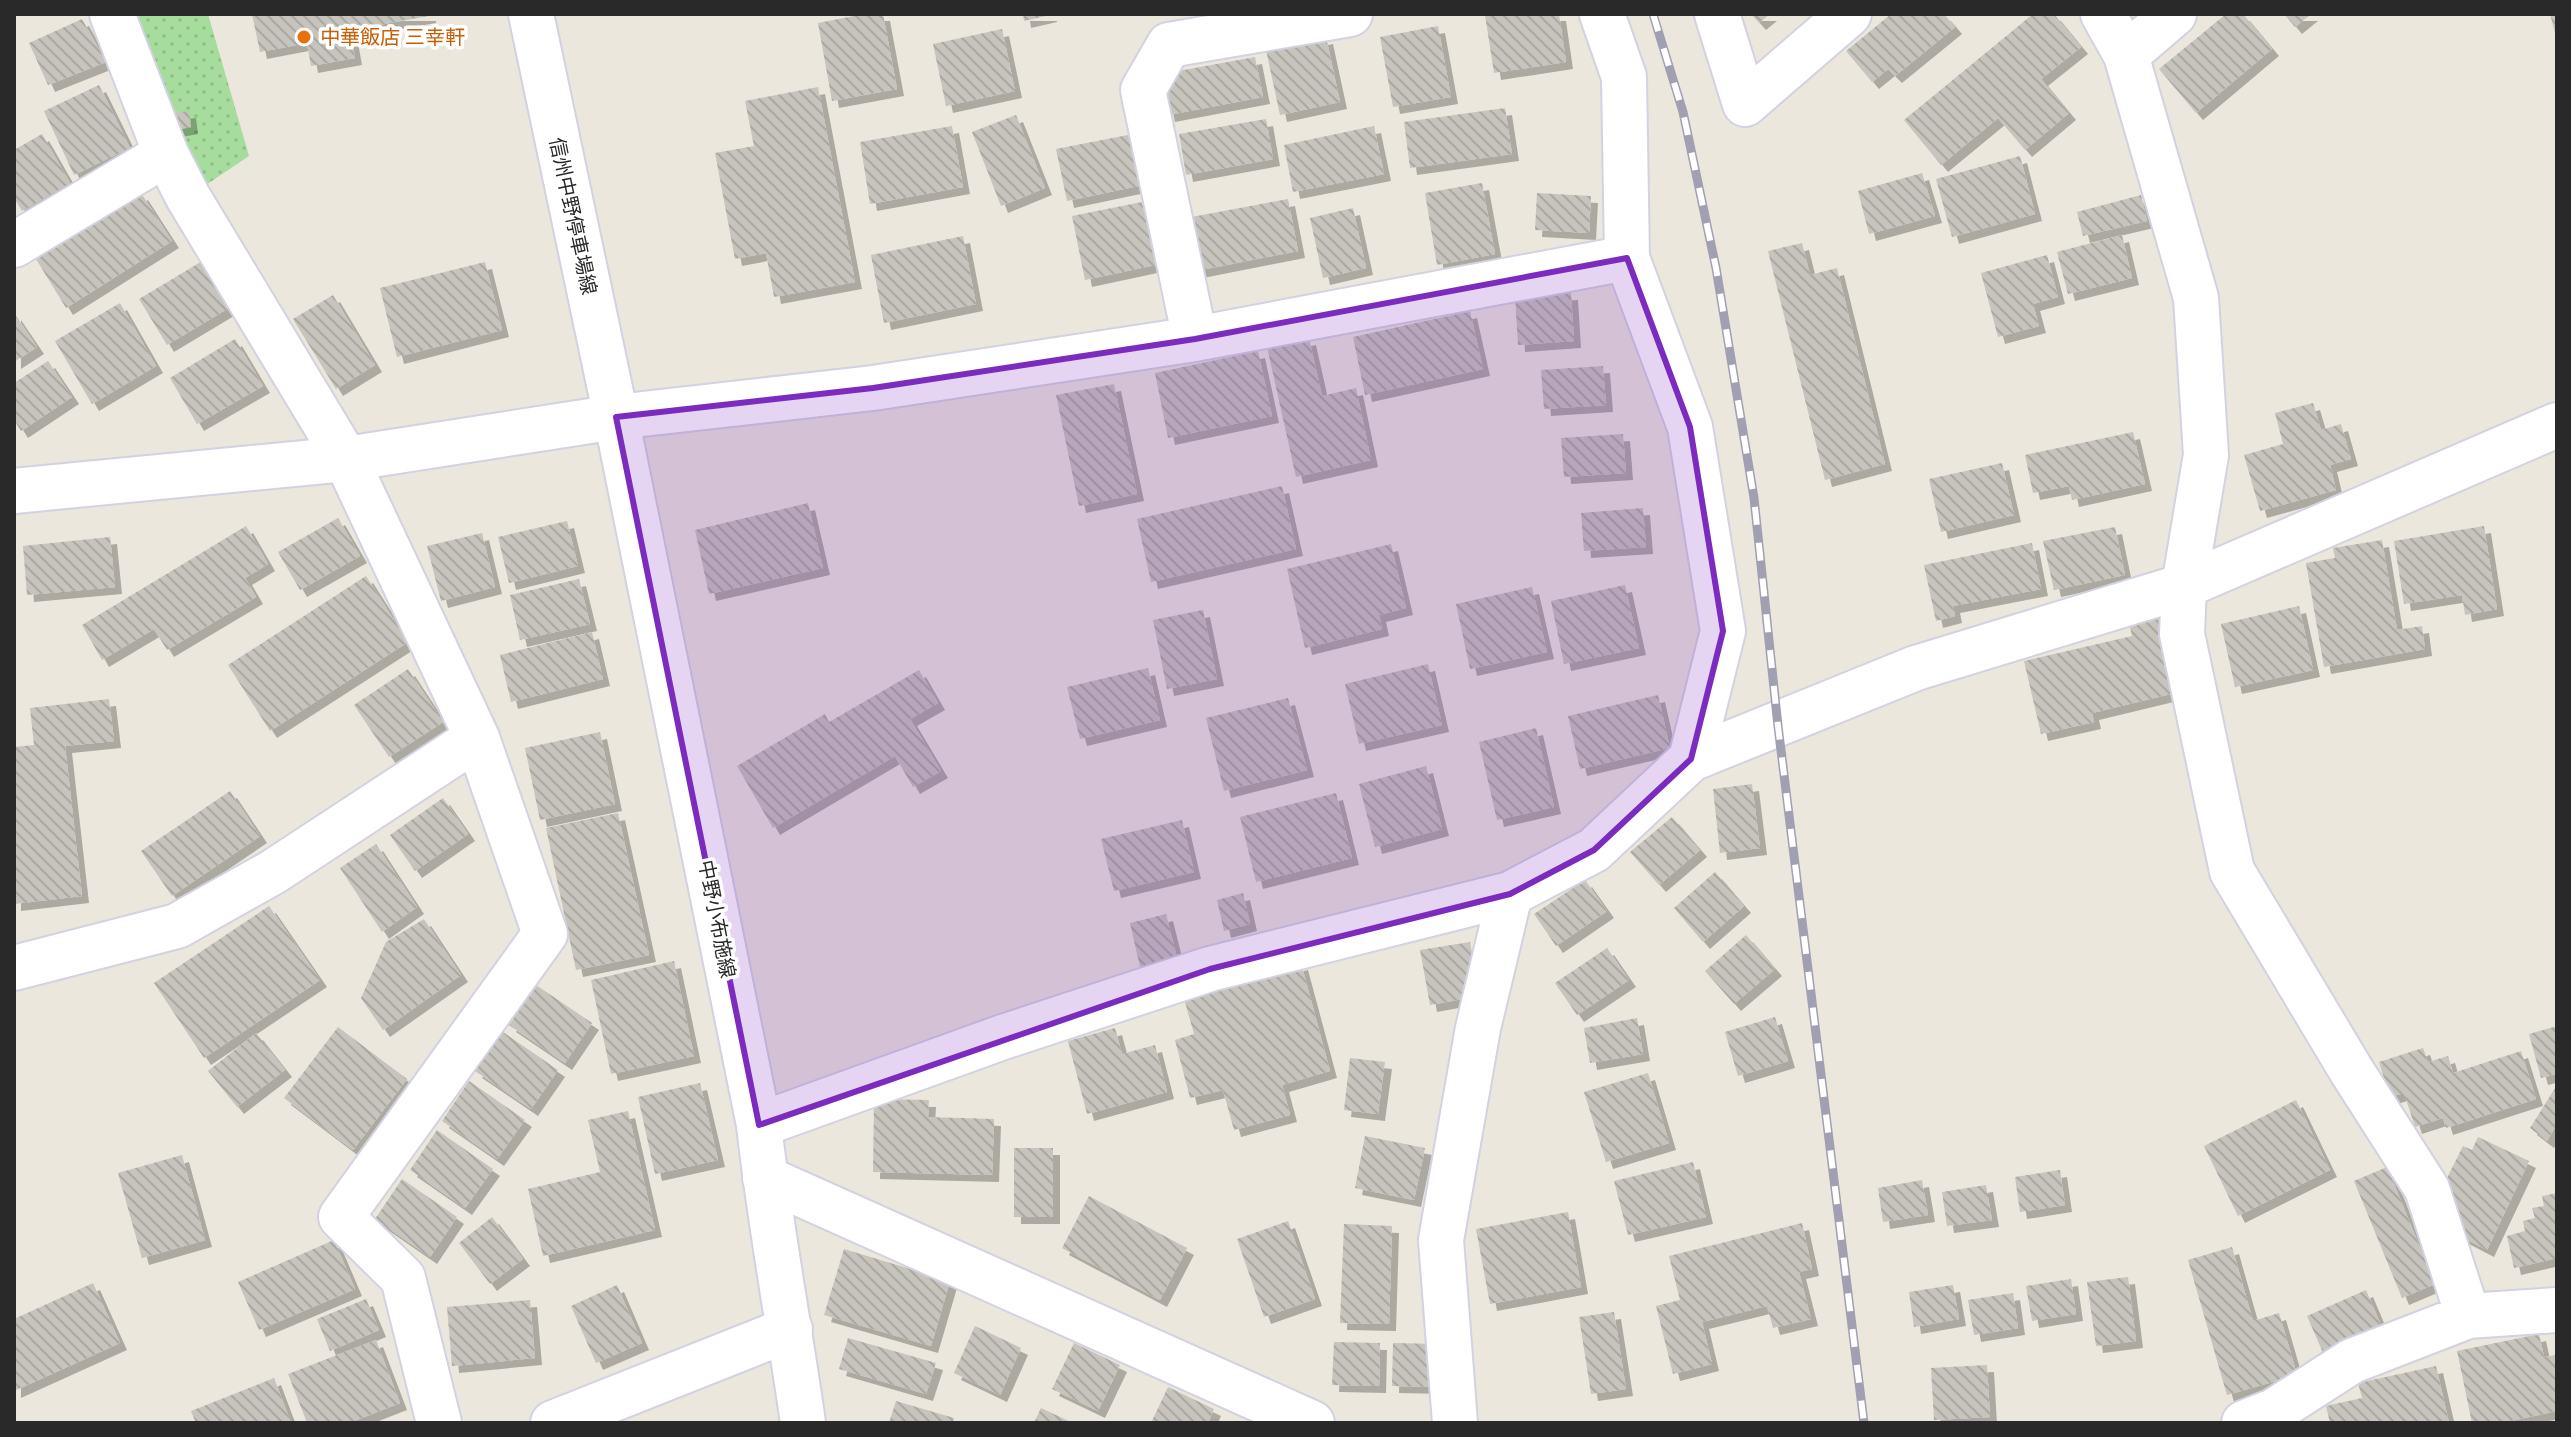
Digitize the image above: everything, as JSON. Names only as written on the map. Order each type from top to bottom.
[{"type":"street","points":[[112,14],[166,154],[188,197],[346,459],[477,738],[545,934],[341,1217],[403,1278],[439,1423]]},
{"type":"street","name":"信州中野停車場線","points":[[531,14],[616,417]]},
{"type":"street","points":[[1195,339],[1143,90],[1169,45],[1350,14]]},
{"type":"street","points":[[1602,14],[1624,77],[1627,258],[1690,427],[1723,631],[1691,759]]},
{"type":"street","points":[[1717,14],[1745,104],[1849,14]]},
{"type":"street","points":[[2103,14],[2126,55],[2196,298],[2206,455],[2184,586],[2182,634],[2232,871],[2351,1070],[2427,1189],[2468,1316]]},
{"type":"street","points":[[2126,55],[2174,14]]},
{"type":"street","points":[[14,245],[166,154]]},
{"type":"street","points":[[14,491],[346,459],[616,417],[873,388],[1195,339],[1627,258]]},
{"type":"street","name":"中野小布施線","points":[[616,417],[759,1125],[803,1423]]},
{"type":"street","points":[[759,1125],[1003,1037],[1210,969],[1510,894],[1594,850],[1691,759],[1916,668],[2184,586],[2557,425]]},
{"type":"street","points":[[14,968],[177,926],[273,872],[477,738]]},
{"type":"street","points":[[1455,1423],[1441,1240],[1478,1028],[1510,894]]},
{"type":"street","points":[[765,1178],[1312,1423]]},
{"type":"street","points":[[2265,1419],[2352,1361],[2468,1316],[2557,1310]]},
{"type":"street","points":[[553,1423],[790,1329]]},
{"type":"highlighted area","points":[[1627,258],[1690,427],[1723,631],[1691,759],[1594,850],[1510,894],[1210,969],[759,1125],[616,417],[873,388],[1195,339]]},
{"type":"green space","points":[[112,14],[208,14],[249,156],[188,197]]},
{"type":"building","name":"中華飯店 三幸軒","points":[[252,14],[429,16],[350,30],[355,58],[311,66],[307,43],[260,52]]},
{"type":"building","points":[[864,14],[883,14],[897,89],[832,101],[818,23]]},
{"type":"building","points":[[1023,14],[1050,14],[1050,15],[1024,21]]},
{"type":"building","points":[[1559,14],[1566,62],[1494,73],[1485,15]]},
{"type":"building","points":[[1751,14],[1770,14],[1759,23]]},
{"type":"building","points":[[1891,14],[1944,14],[1955,27],[1895,76],[1888,69],[1872,82],[1846,51]]},
{"type":"building","points":[[2033,14],[2054,14],[2081,47],[2041,79],[2069,113],[2025,150],[1998,118],[1941,165],[1904,120]]},
{"type":"building","points":[[2226,14],[2243,14],[2272,49],[2196,113],[2159,69]]},
{"type":"building","points":[[2284,14],[2311,14],[2295,27]]},
{"type":"building","points":[[2550,14],[2557,14],[2556,37]]},
{"type":"building","points":[[82,19],[106,62],[48,85],[29,43]]},
{"type":"building","points":[[1438,26],[1451,97],[1393,107],[1380,37]]},
{"type":"building","points":[[1002,29],[1015,91],[946,106],[933,44]]},
{"type":"building","points":[[1326,37],[1340,102],[1280,115],[1266,50]]},
{"type":"building","points":[[1255,57],[1263,97],[1168,115],[1162,87],[1178,71]]},
{"type":"building","points":[[99,85],[130,148],[74,175],[44,111]]},
{"type":"building","points":[[818,87],[855,282],[774,297],[766,253],[735,259],[715,153],[754,146],[745,101]]},
{"type":"building","points":[[1505,108],[1512,154],[1410,168],[1404,122]]},
{"type":"building","points":[[189,111],[191,127],[175,130],[173,113]]},
{"type":"building","points":[[1016,115],[1045,188],[1001,206],[972,132]]},
{"type":"building","points":[[1266,119],[1273,159],[1186,175],[1179,134]]},
{"type":"building","points":[[952,126],[963,187],[870,204],[860,142]]},
{"type":"building","points":[[1374,126],[1384,174],[1293,192],[1284,145]]},
{"type":"building","points":[[42,134],[70,183],[22,211],[14,198],[14,150]]},
{"type":"building","points":[[1133,134],[1143,185],[1067,201],[1056,149]]},
{"type":"building","points":[[2020,156],[2035,214],[1952,237],[1936,179]]},
{"type":"building","points":[[1922,173],[1935,216],[1869,234],[1858,191]]},
{"type":"building","points":[[1482,183],[1495,254],[1437,265],[1425,193]]},
{"type":"building","points":[[141,193],[172,241],[66,308],[36,259]]},
{"type":"building","points":[[1537,193],[1591,196],[1589,233],[1535,230]]},
{"type":"building","points":[[2141,195],[2147,221],[2083,236],[2077,212]]},
{"type":"building","points":[[1288,199],[1298,251],[1196,271],[1186,218]]},
{"type":"building","points":[[1142,202],[1155,265],[1085,280],[1072,216]]},
{"type":"building","points":[[1353,208],[1366,268],[1323,278],[1310,218]]},
{"type":"building","points":[[2122,235],[2132,278],[2068,294],[2057,252]]},
{"type":"building","points":[[963,236],[976,304],[884,323],[871,255]]},
{"type":"building","points":[[1802,243],[1810,275],[1837,268],[1885,464],[1825,480],[1768,251]]},
{"type":"building","points":[[2047,255],[2058,297],[2033,304],[2039,326],[1998,337],[1981,273]]},
{"type":"building","points":[[204,260],[232,306],[167,345],[139,299]]},
{"type":"building","points":[[485,262],[502,330],[397,357],[380,288]]},
{"type":"building","points":[[1571,293],[1574,341],[1518,345],[1515,296]]},
{"type":"building","points":[[333,295],[375,365],[336,389],[293,319]]},
{"type":"building","points":[[120,303],[156,366],[92,404],[55,341]]},
{"type":"building","points":[[1470,311],[1483,369],[1365,395],[1353,337]]},
{"type":"building","points":[[14,313],[37,347],[14,362]]},
{"type":"building","points":[[1309,338],[1322,396],[1356,388],[1371,460],[1296,477],[1267,347]]},
{"type":"building","points":[[235,339],[263,386],[197,424],[170,378]]},
{"type":"building","points":[[1258,351],[1272,416],[1168,438],[1155,373]]},
{"type":"building","points":[[48,361],[72,397],[21,431],[14,420],[14,383]]},
{"type":"building","points":[[1603,366],[1606,405],[1544,409],[1541,370]]},
{"type":"building","points":[[1114,384],[1137,494],[1079,506],[1056,395]]},
{"type":"building","points":[[2313,403],[2321,430],[2341,424],[2351,459],[2330,465],[2336,490],[2260,511],[2244,455],[2283,444],[2275,413]]},
{"type":"building","points":[[2133,432],[2145,484],[2072,500],[2069,486],[2033,493],[2025,455]]},
{"type":"building","points":[[1623,434],[1626,473],[1564,477],[1561,438]]},
{"type":"building","points":[[2002,463],[2014,515],[1941,532],[1929,479]]},
{"type":"building","points":[[1282,486],[1296,549],[1151,582],[1137,519]]},
{"type":"building","points":[[808,503],[823,568],[709,594],[695,530]]},
{"type":"building","points":[[1643,508],[1646,547],[1584,551],[1581,513]]},
{"type":"building","points":[[338,518],[360,556],[300,590],[278,552]]},
{"type":"building","points":[[567,521],[578,566],[509,583],[498,537]]},
{"type":"building","points":[[246,526],[268,564],[245,578],[256,597],[167,650],[154,629],[102,660],[82,625]]},
{"type":"building","points":[[2484,526],[2497,609],[2465,615],[2462,595],[2404,604],[2394,541]]},
{"type":"building","points":[[2115,527],[2125,575],[2054,590],[2043,541]]},
{"type":"building","points":[[482,533],[495,587],[441,601],[427,546]]},
{"type":"building","points":[[110,537],[115,587],[27,595],[23,546]]},
{"type":"building","points":[[2382,540],[2397,630],[2422,626],[2425,649],[2324,667],[2306,563],[2335,558],[2333,548]]},
{"type":"building","points":[[2032,543],[2041,589],[1953,606],[1955,616],[1936,621],[1924,565]]},
{"type":"building","points":[[1391,544],[1406,608],[1379,615],[1382,629],[1305,648],[1287,569]]},
{"type":"building","points":[[366,576],[408,642],[270,731],[228,665]]},
{"type":"building","points":[[579,579],[590,624],[520,640],[510,595]]},
{"type":"building","points":[[1625,585],[1639,648],[1564,664],[1551,601]]},
{"type":"building","points":[[1532,587],[1547,652],[1470,669],[1456,604]]},
{"type":"building","points":[[2299,606],[2313,670],[2235,687],[2221,624]]},
{"type":"building","points":[[1203,610],[1217,679],[1167,689],[1153,620]]},
{"type":"building","points":[[2161,615],[2179,692],[2092,713],[2094,722],[2041,734],[2024,661],[2132,636],[2129,622]]},
{"type":"building","points":[[592,632],[603,679],[511,702],[500,655]]},
{"type":"building","points":[[1428,664],[1442,725],[1359,744],[1345,684]]},
{"type":"building","points":[[1148,668],[1160,720],[1080,739],[1067,687]]},
{"type":"building","points":[[408,669],[443,722],[389,757],[354,705]]},
{"type":"building","points":[[919,670],[938,703],[910,719],[941,771],[913,787],[895,756],[773,828],[737,766],[825,714],[829,722]]},
{"type":"building","points":[[1658,695],[1670,748],[1580,769],[1568,716]]},
{"type":"building","points":[[1288,698],[1307,770],[1224,791],[1206,718]]},
{"type":"building","points":[[109,699],[114,741],[65,746],[82,896],[14,904],[14,747],[34,745],[30,708]]},
{"type":"building","points":[[1536,728],[1554,807],[1497,820],[1479,742]]},
{"type":"building","points":[[600,732],[615,804],[540,820],[525,748]]},
{"type":"building","points":[[1426,766],[1442,829],[1375,847],[1359,784]]},
{"type":"building","points":[[1752,784],[1760,848],[1720,853],[1713,789]]},
{"type":"building","points":[[230,791],[260,836],[172,896],[141,851]]},
{"type":"building","points":[[1336,793],[1352,858],[1256,882],[1240,817]]},
{"type":"building","points":[[443,798],[468,834],[415,871],[390,835]]},
{"type":"building","points":[[618,813],[649,955],[576,970],[546,828]]},
{"type":"building","points":[[1672,817],[1700,850],[1659,885],[1630,852]]},
{"type":"building","points":[[1182,820],[1194,872],[1114,891],[1101,839]]},
{"type":"building","points":[[376,844],[417,907],[382,932],[340,868]]},
{"type":"building","points":[[1715,872],[1744,906],[1703,942],[1674,908]]},
{"type":"building","points":[[1585,880],[1607,911],[1556,946],[1534,914]]},
{"type":"building","points":[[1243,893],[1250,924],[1224,931],[1217,900]]},
{"type":"building","points":[[269,906],[320,980],[204,1058],[154,983]]},
{"type":"building","points":[[1166,914],[1177,958],[1140,967],[1130,923]]},
{"type":"building","points":[[424,919],[461,975],[383,1030],[361,998],[386,942]]},
{"type":"building","points":[[1746,935],[1775,969],[1734,1004],[1705,971]]},
{"type":"building","points":[[1470,942],[1479,996],[1430,1005],[1420,950]]},
{"type":"building","points":[[1607,948],[1629,980],[1577,1015],[1555,983]]},
{"type":"building","points":[[674,961],[694,1056],[611,1074],[591,980]]},
{"type":"building","points":[[1301,963],[1330,1071],[1282,1085],[1290,1115],[1234,1130],[1223,1090],[1190,1098],[1175,1040],[1194,1034],[1183,995]]},
{"type":"building","points":[[536,985],[592,1023],[565,1063],[509,1025]]},
{"type":"building","points":[[1775,1017],[1788,1061],[1738,1076],[1725,1032]]},
{"type":"building","points":[[1637,1018],[1643,1054],[1590,1063],[1584,1028]]},
{"type":"building","points":[[2557,1026],[2557,1074],[2541,1078],[2529,1034]]},
{"type":"building","points":[[338,1027],[407,1079],[353,1150],[284,1098]]},
{"type":"building","points":[[1115,1028],[1122,1054],[1155,1045],[1167,1092],[1087,1114],[1068,1041]]},
{"type":"building","points":[[503,1032],[558,1070],[531,1109],[475,1071]]},
{"type":"building","points":[[256,1033],[285,1070],[237,1107],[208,1071]]},
{"type":"building","points":[[2423,1048],[2428,1062],[2448,1056],[2453,1073],[2521,1051],[2536,1099],[2446,1128],[2443,1118],[2415,1127],[2404,1093],[2390,1097],[2379,1062]]},
{"type":"building","points":[[1350,1058],[1385,1062],[1378,1114],[1344,1110]]},
{"type":"building","points":[[1648,1073],[1669,1143],[1606,1162],[1584,1092]]},
{"type":"building","points":[[469,1081],[525,1120],[497,1159],[442,1121]]},
{"type":"building","points":[[700,1083],[718,1160],[655,1174],[638,1097]]},
{"type":"building","points":[[2557,1085],[2557,1124],[2547,1141],[2530,1128]]},
{"type":"building","points":[[874,1099],[929,1100],[928,1117],[994,1119],[992,1175],[873,1172]]},
{"type":"building","points":[[2296,1100],[2330,1170],[2238,1216],[2204,1146]]},
{"type":"building","points":[[628,1111],[655,1230],[543,1256],[528,1189],[600,1172],[588,1120]]},
{"type":"building","points":[[437,1130],[493,1169],[465,1208],[410,1170]]},
{"type":"building","points":[[1365,1136],[1425,1148],[1414,1200],[1355,1188]]},
{"type":"building","points":[[2478,1137],[2529,1161],[2487,1250],[2460,1236],[2446,1180],[2463,1146],[2472,1150]]},
{"type":"building","points":[[1014,1148],[1053,1148],[1053,1217],[1014,1217]]},
{"type":"building","points":[[182,1155],[205,1240],[142,1258],[118,1173]]},
{"type":"building","points":[[1693,1162],[1706,1217],[1628,1235],[1614,1181]]},
{"type":"building","points":[[2387,1167],[2435,1284],[2402,1298],[2354,1181]]},
{"type":"building","points":[[2060,1170],[2065,1205],[2020,1212],[2015,1177]]},
{"type":"building","points":[[402,1179],[457,1217],[430,1257],[375,1219]]},
{"type":"building","points":[[1922,1180],[1928,1215],[1883,1222],[1878,1188]]},
{"type":"building","points":[[1986,1185],[1992,1220],[1947,1226],[1942,1192]]},
{"type":"building","points":[[2557,1193],[2557,1258],[2514,1268],[2507,1236],[2525,1231],[2523,1221],[2535,1218],[2532,1208],[2544,1206],[2542,1196]]},
{"type":"building","points":[[1089,1196],[1187,1248],[1160,1300],[1062,1248]]},
{"type":"building","points":[[1568,1212],[1581,1287],[1490,1304],[1476,1229]]},
{"type":"building","points":[[492,1217],[523,1259],[490,1284],[459,1243]]},
{"type":"building","points":[[1288,1221],[1315,1299],[1264,1317],[1237,1239]]},
{"type":"building","points":[[1802,1223],[1812,1269],[1799,1272],[1811,1319],[1773,1328],[1767,1306],[1702,1322],[1712,1364],[1673,1374],[1656,1306],[1680,1300],[1669,1256]]},
{"type":"building","points":[[1344,1224],[1392,1226],[1389,1324],[1340,1323]]},
{"type":"building","points":[[334,1240],[355,1289],[259,1330],[238,1282]]},
{"type":"building","points":[[2232,1247],[2253,1321],[2279,1313],[2297,1375],[2227,1395],[2188,1260]]},
{"type":"building","points":[[844,1249],[950,1281],[931,1346],[824,1315]]},
{"type":"building","points":[[2128,1277],[2136,1341],[2096,1346],[2087,1282]]},
{"type":"building","points":[[2071,1279],[2076,1314],[2032,1321],[2026,1286]]},
{"type":"building","points":[[93,1283],[120,1343],[14,1391],[14,1319]]},
{"type":"building","points":[[617,1285],[642,1343],[596,1363],[571,1306]]},
{"type":"building","points":[[1953,1285],[1959,1319],[1914,1327],[1909,1292]]},
{"type":"building","points":[[2366,1290],[2383,1330],[2324,1355],[2307,1316]]},
{"type":"building","points":[[2013,1293],[2018,1328],[1974,1335],[1968,1300]]},
{"type":"building","points":[[366,1299],[379,1330],[330,1351],[317,1319]]},
{"type":"building","points":[[530,1300],[535,1358],[452,1366],[447,1307]]},
{"type":"building","points":[[1614,1312],[1626,1389],[1591,1394],[1579,1317]]},
{"type":"building","points":[[975,1326],[1021,1348],[1000,1395],[954,1373]]},
{"type":"building","points":[[2539,1334],[2544,1357],[2556,1355],[2557,1411],[2501,1423],[2472,1423],[2457,1351]]},
{"type":"building","points":[[848,1338],[936,1363],[926,1394],[839,1369]]},
{"type":"building","points":[[376,1340],[400,1403],[349,1423],[307,1423],[288,1374]]},
{"type":"building","points":[[1334,1342],[1380,1343],[1379,1386],[1332,1385]]},
{"type":"building","points":[[1074,1343],[1120,1365],[1098,1411],[1052,1389]]},
{"type":"building","points":[[1393,1343],[1440,1344],[1438,1387],[1392,1386]]},
{"type":"building","points":[[1987,1365],[1990,1417],[1934,1420],[1931,1368]]},
{"type":"building","points":[[2436,1366],[2449,1423],[2330,1423],[2326,1406],[2362,1398],[2358,1383]]},
{"type":"building","points":[[274,1378],[291,1423],[196,1423],[191,1411]]},
{"type":"building","points":[[1168,1387],[1214,1409],[1208,1423],[1151,1423]]},
{"type":"building","points":[[896,1401],[954,1418],[953,1423],[889,1423]]},
{"type":"building","points":[[1041,1408],[1073,1423],[1034,1423]]},
{"type":"railway","points":[[1653,14],[1683,112],[1716,268],[1754,498],[1778,726],[1864,1423]]},
{"type":"place","name":"中華飯店 三幸軒","points":[[304,37]]}]
